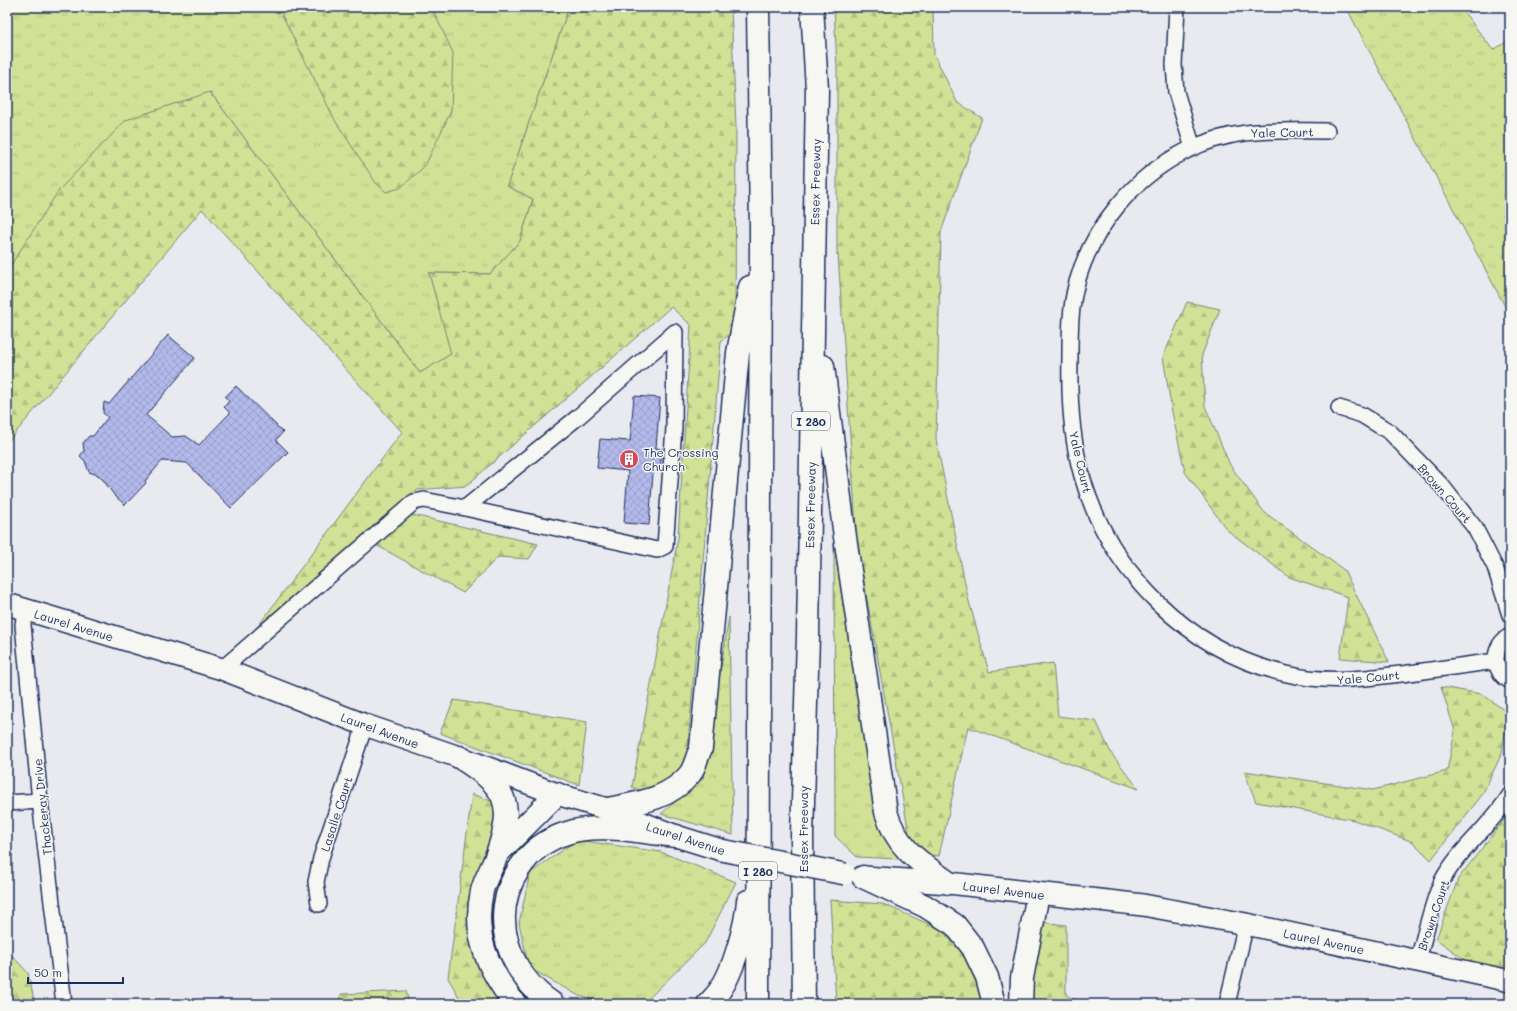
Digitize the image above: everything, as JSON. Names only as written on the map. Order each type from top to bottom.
[{"type":"highway","name":"I 280","points":[[758,7],[760,231],[758,1004]]},
{"type":"highway","name":"Essex Freeway","points":[[804,1004],[803,766],[808,637],[817,88],[812,7]]},
{"type":"highway","points":[[607,810],[656,799],[678,786],[690,773],[701,748],[738,353],[760,231]]},
{"type":"highway","points":[[813,296],[845,537],[886,812],[895,836],[904,848],[914,858],[949,883]]},
{"type":"highway","points":[[459,757],[485,774],[500,792],[504,802],[507,817],[497,854],[482,889],[479,921],[480,936],[492,972],[515,1004]]},
{"type":"highway","points":[[803,766],[812,833],[820,1004]]},
{"type":"highway","points":[[497,854],[557,794]]},
{"type":"highway","points":[[708,1004],[720,991],[729,974],[747,912],[758,801]]},
{"type":"highway","points":[[553,1004],[539,993],[521,974],[514,963],[506,940],[503,915],[505,902],[514,877],[522,865],[529,856],[546,842],[575,830],[602,828],[676,836]]},
{"type":"highway","points":[[854,876],[925,906],[955,925],[973,948],[987,977],[994,1004]]},
{"type":"highway","points":[[1021,1004],[1022,978],[1038,894]]},
{"type":"main road","name":"Laurel Avenue","points":[[16,607],[222,669],[365,725],[459,757],[557,794],[607,810],[676,836],[721,850],[854,876],[949,883],[1038,894],[1143,904],[1418,960],[1510,981]]},
{"type":"street","points":[[1177,7],[1174,65],[1176,92],[1193,148]]},
{"type":"street","name":"Yale Court","points":[[1327,131],[1251,131],[1227,136],[1193,148],[1149,174],[1118,205],[1094,241],[1077,282],[1070,325],[1069,389],[1075,448],[1082,477],[1091,505],[1104,532],[1136,581],[1179,622],[1203,639],[1229,653],[1256,665],[1284,674],[1313,680],[1353,680],[1496,662]]},
{"type":"street","points":[[222,669],[414,502],[424,500],[465,508],[657,550],[665,546],[674,428],[675,332],[578,417],[465,508]]},
{"type":"street","name":"Brown Court","points":[[1339,408],[1362,415],[1390,432],[1442,486],[1475,528],[1495,567],[1510,615]]},
{"type":"street","name":"Thackeray Drive","points":[[16,607],[23,625],[40,801],[64,1004]]},
{"type":"street","points":[[1510,636],[1503,640],[1499,646],[1496,662],[1501,674],[1510,680]]},
{"type":"street","name":"Lasalle Court","points":[[319,904],[316,882],[321,858],[365,725]]},
{"type":"street","name":"Brown Court","points":[[1418,960],[1442,881],[1456,861],[1491,821],[1510,795]]},
{"type":"street","points":[[7,803],[40,801]]},
{"type":"street","points":[[1227,1004],[1246,924]]},
{"type":"green space","points":[[7,7],[569,7],[507,186],[533,199],[520,241],[490,274],[429,273],[452,354],[420,373],[210,92],[7,271]]},
{"type":"green space","points":[[278,7],[432,8],[453,53],[451,111],[425,166],[400,188],[386,192],[376,183],[336,122]]},
{"type":"green space","points":[[569,7],[731,7],[736,127],[735,330],[721,341],[686,770],[645,792],[632,787],[678,538],[691,325],[671,307],[466,486],[416,490],[413,515],[538,544],[529,559],[498,557],[463,593],[365,539],[241,649],[402,432],[202,209],[7,443],[7,271],[59,190],[126,120],[210,92],[420,373],[451,354],[429,273],[490,274],[520,241],[533,199],[507,186]]},
{"type":"green space","points":[[834,7],[933,7],[934,54],[957,102],[982,118],[941,232],[936,439],[968,598],[989,672],[1053,663],[1058,716],[1096,721],[1111,753],[1139,789],[968,727],[939,856],[923,854],[911,845],[857,543],[838,254],[837,255],[837,68]]},
{"type":"green space","points":[[1346,7],[1460,7],[1493,50],[1510,40],[1510,316]]},
{"type":"green space","points":[[1187,302],[1220,309],[1202,355],[1205,406],[1230,465],[1264,512],[1344,570],[1389,662],[1340,658],[1348,597],[1289,577],[1227,530],[1185,472],[1172,412],[1163,357]]},
{"type":"green space","points":[[834,545],[875,812],[900,859],[857,857],[835,836]]},
{"type":"green space","points":[[729,617],[733,835],[661,814],[703,778]]},
{"type":"green space","points":[[1441,687],[1482,694],[1508,713],[1502,753],[1482,795],[1431,860],[1413,842],[1354,820],[1256,802],[1244,771],[1373,790],[1447,771],[1455,731]]},
{"type":"green space","points":[[454,700],[587,722],[579,785],[440,733]]},
{"type":"green space","points":[[472,794],[494,802],[501,810],[472,920],[496,998],[507,1004],[463,1004],[448,978]]},
{"type":"green space","points":[[1510,812],[1510,974],[1475,967],[1436,939],[1458,879]]},
{"type":"green space","points":[[577,840],[661,852],[736,882],[705,943],[643,1004],[608,1004],[579,996],[529,968],[519,923],[530,873]]},
{"type":"green space","points":[[830,900],[883,904],[940,929],[963,953],[981,993],[982,1004],[836,1004]]},
{"type":"green space","points":[[1040,922],[1066,925],[1066,995],[1083,1004],[1030,1004]]},
{"type":"green space","points":[[7,950],[28,973],[35,1004],[7,1004]]},
{"type":"green space","points":[[406,991],[409,1004],[340,1004],[341,994]]},
{"type":"building","points":[[168,335],[195,358],[146,415],[172,437],[186,436],[199,445],[230,413],[224,407],[229,401],[225,397],[236,386],[283,432],[276,440],[288,452],[231,508],[187,463],[162,461],[145,481],[146,483],[125,505],[114,495],[98,475],[89,472],[85,461],[80,456],[84,451],[83,443],[89,436],[93,436],[108,417],[103,413],[104,402],[109,404]]},
{"type":"building","name":"The Crossing Church","points":[[634,396],[660,398],[656,448],[662,449],[660,469],[655,468],[653,473],[649,525],[624,523],[628,471],[597,468],[600,439],[630,441]]},
{"type":"place","name":"The Crossing Church","points":[[629,459]]}]
